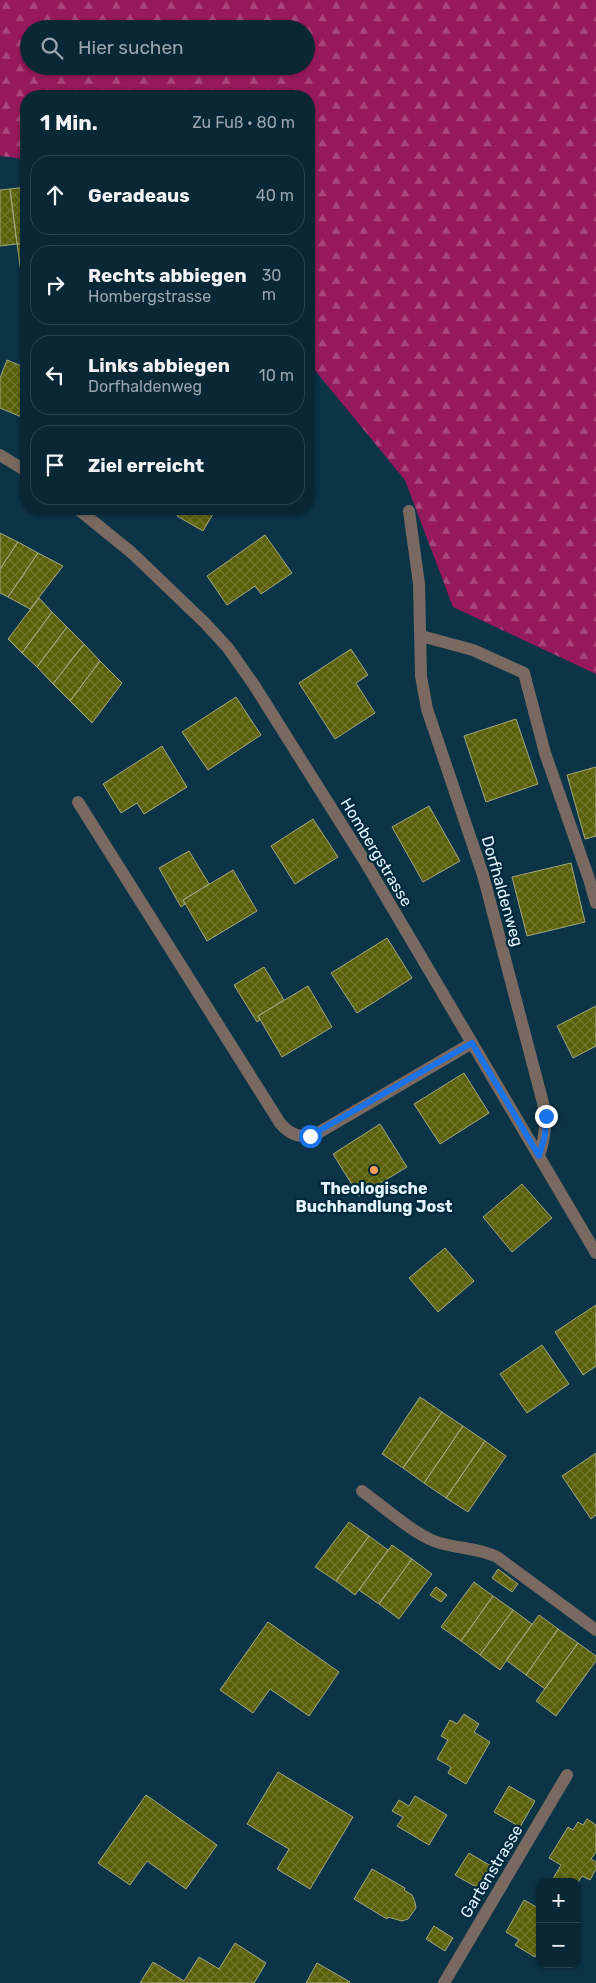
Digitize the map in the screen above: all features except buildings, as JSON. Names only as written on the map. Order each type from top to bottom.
[{"type":"street","points":[[0,455],[20,467]]},
{"type":"street","name":"Dorfhaldenweg","points":[[409,511],[419,584],[421,676],[427,709],[483,875],[543,1103],[546,1116],[545,1135],[539,1156]]},
{"type":"street","name":"Hombergstrasse","points":[[85,515],[132,553],[205,623],[228,648],[254,685],[364,860],[596,1253]]},
{"type":"street","points":[[421,636],[473,650],[524,674],[545,753],[590,879],[596,904]]},
{"type":"street","points":[[78,802],[280,1123],[288,1132],[299,1136],[310,1136],[318,1133],[472,1043]]},
{"type":"street","points":[[362,1490],[424,1536],[445,1544],[486,1552],[497,1557],[596,1630]]},
{"type":"street","name":"Gartenstrasse","points":[[444,1983],[567,1775]]},
{"type":"green space","points":[[0,0],[596,0],[596,674],[453,607],[405,480],[315,370],[315,90],[20,90],[20,158],[0,156]]},
{"type":"place","name":"Theologische Buchhandlung Jost","points":[[374,1170]]},
{"type":"route","points":[[310,1136],[472,1043],[539,1156],[545,1135],[546,1116]]}]
